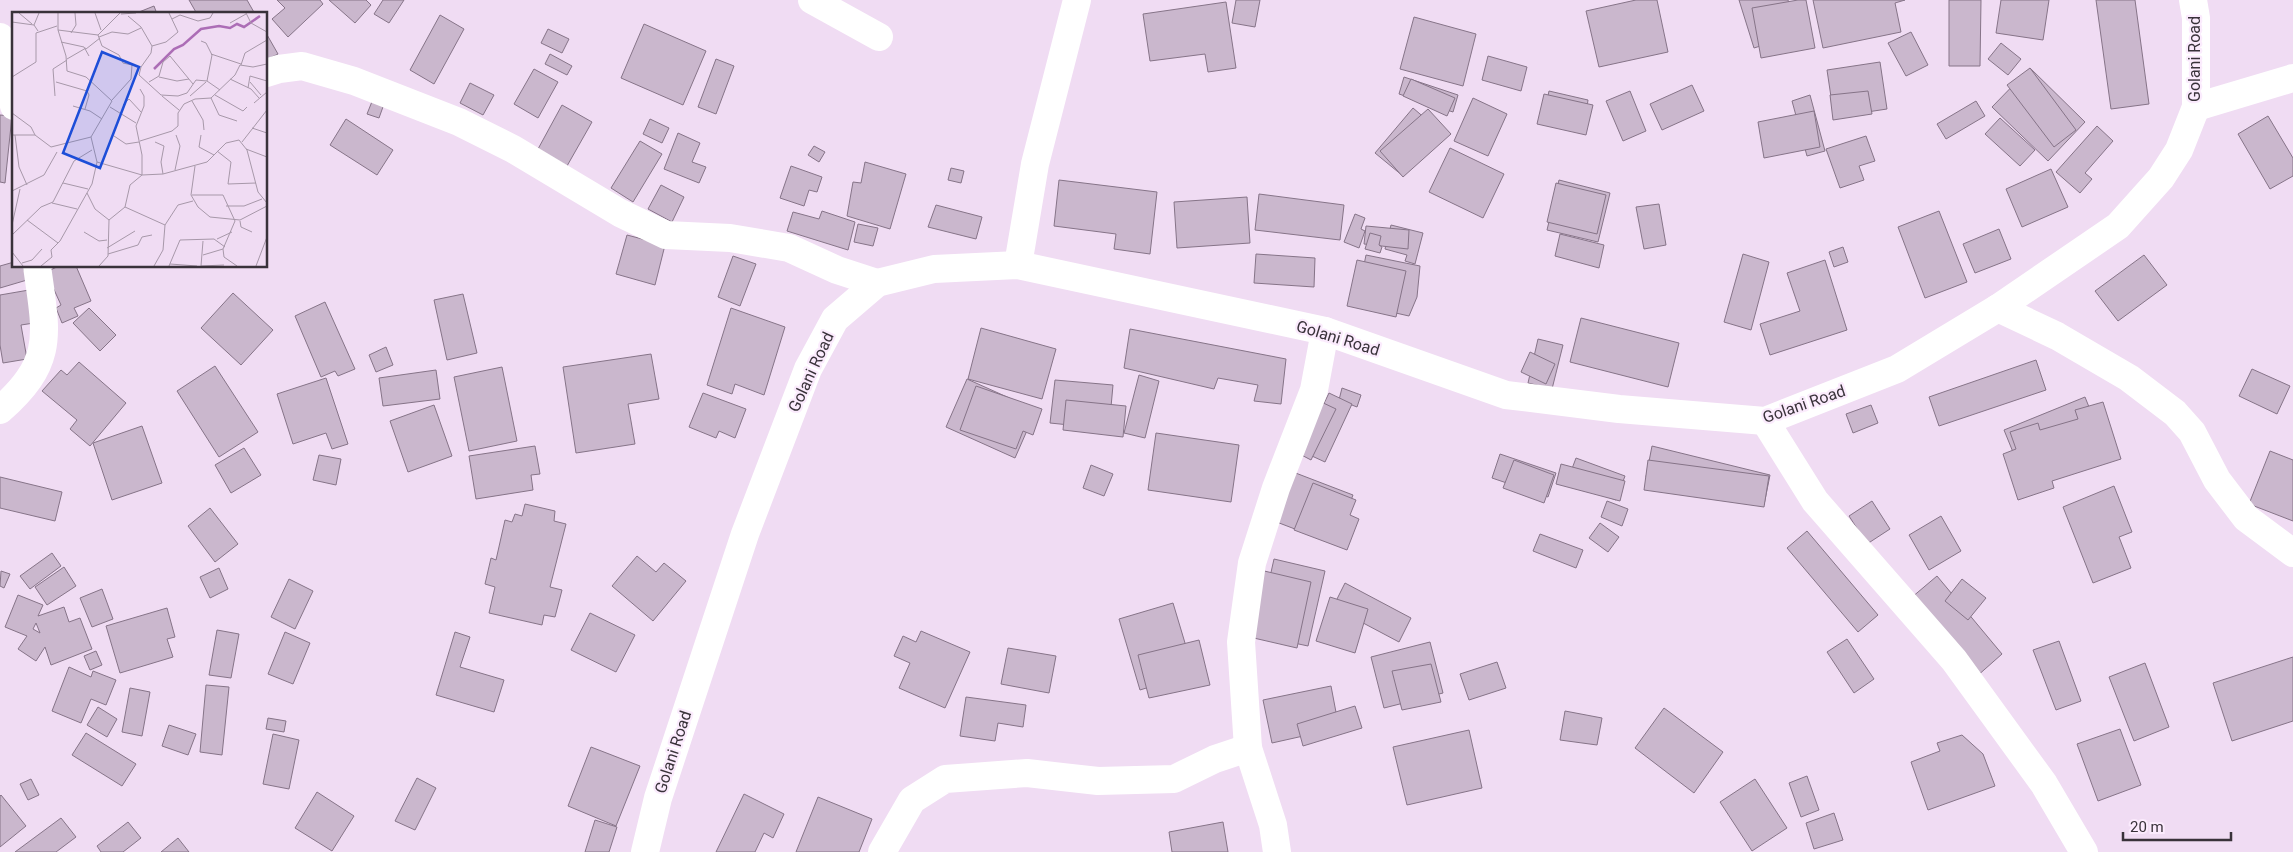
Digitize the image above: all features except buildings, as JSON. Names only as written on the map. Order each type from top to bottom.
[{"type":"street","points":[[812,0],[878,37]]},
{"type":"street","points":[[1018,265],[1035,164],[1077,0]]},
{"type":"street","name":"Golani Road","points":[[645,852],[658,798],[745,534],[808,370],[835,319],[877,283],[934,269],[1018,265],[1325,331],[1506,395],[1620,409],[1765,421],[1897,369],[1998,308],[2118,226],[2161,178],[2179,150],[2196,107],[2196,18],[2193,0]]},
{"type":"street","points":[[0,37],[12,96]]},
{"type":"street","points":[[268,72],[302,66],[354,81],[459,122],[513,149],[620,213],[666,235],[730,238],[789,248],[837,270],[877,283]]},
{"type":"street","points":[[2196,107],[2293,78]]},
{"type":"street","points":[[0,410],[18,394],[34,372],[44,349],[43,314],[37,268]]},
{"type":"street","points":[[1998,308],[2057,336],[2129,378],[2175,413],[2192,432],[2217,480],[2246,518],[2293,553]]},
{"type":"street","points":[[1277,852],[1273,825],[1248,748],[1241,642],[1252,563],[1276,488],[1314,390],[1325,331]]},
{"type":"street","points":[[1765,421],[1815,502],[1959,668],[2044,784],[2084,852]]},
{"type":"street","points":[[882,852],[912,800],[945,778],[1027,773],[1098,781],[1174,779],[1215,759],[1248,748]]}]
